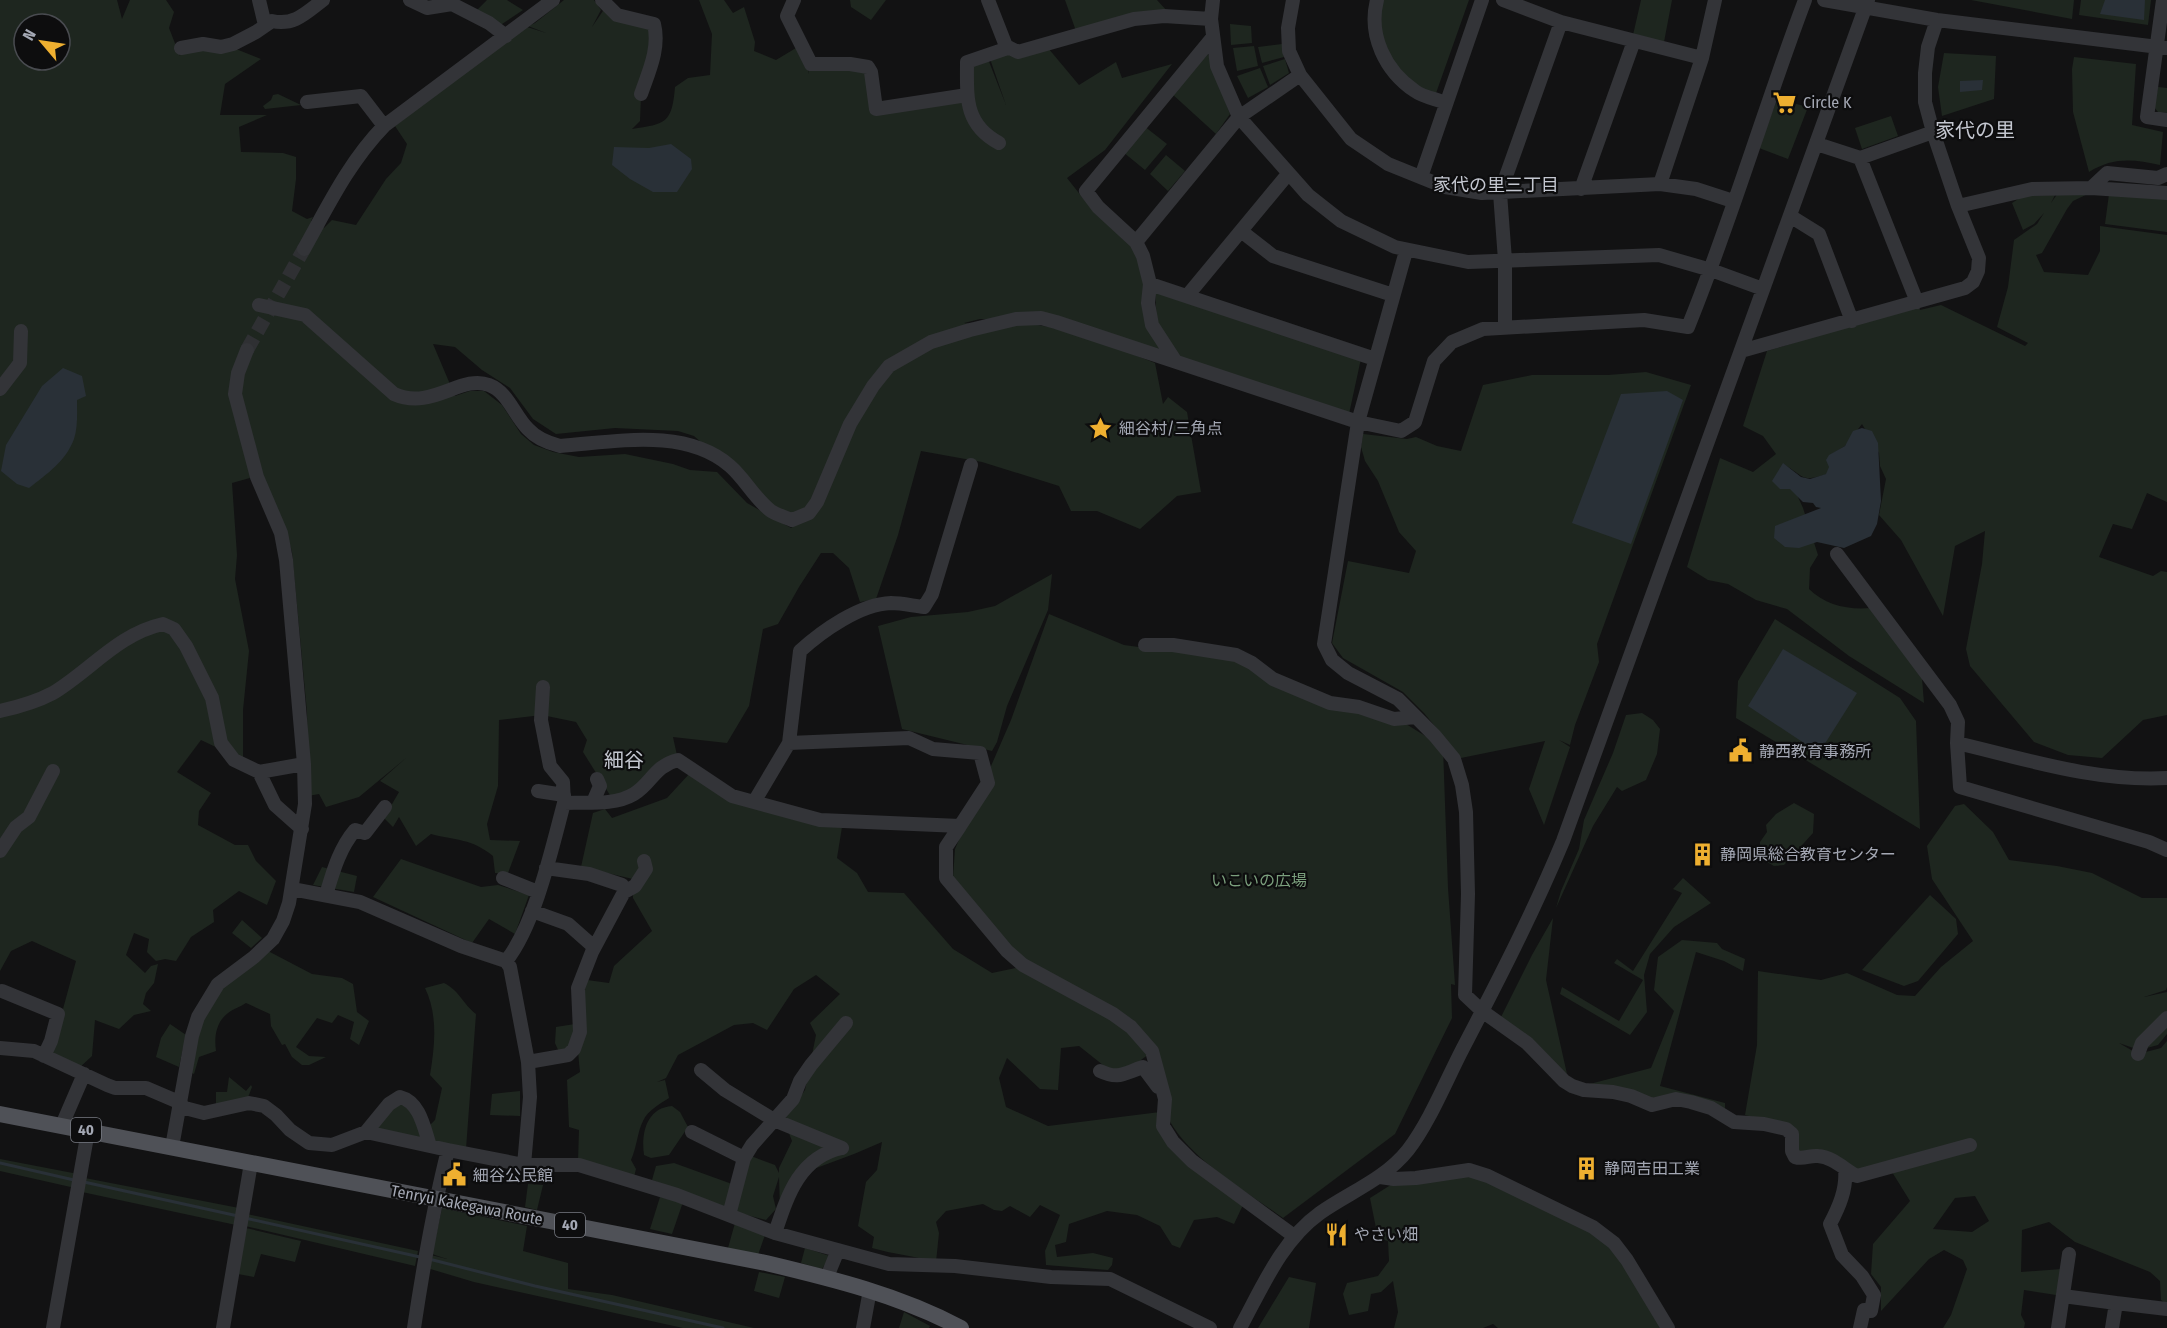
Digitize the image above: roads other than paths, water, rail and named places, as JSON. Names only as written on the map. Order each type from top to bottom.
[{"type":"main road","name":"Tenryū Kakegawa Route","points":[[0,1114],[766,1263],[870,1290],[936,1315],[961,1328]]},
{"type":"street","points":[[259,0],[265,25]]},
{"type":"street","points":[[182,48],[203,44],[221,47],[233,44],[272,21],[284,24],[297,19],[323,0]]},
{"type":"street","points":[[410,0],[427,8],[452,4],[489,23],[506,36]]},
{"type":"street","points":[[304,249],[362,150],[384,126],[553,0]]},
{"type":"street","points":[[602,0],[616,15],[654,24],[657,36],[654,56],[641,94]]},
{"type":"street","points":[[794,0],[787,16],[811,64],[850,64],[868,67],[871,72],[876,110],[967,95]]},
{"type":"street","points":[[988,0],[1008,48]]},
{"type":"street","points":[[1213,0],[1211,19],[1217,66],[1239,117],[1308,195],[1341,221],[1374,238],[1406,250],[1468,262],[1659,255],[1711,270],[1763,289]]},
{"type":"street","points":[[1293,0],[1288,28],[1289,51],[1300,75],[1351,139],[1388,164],[1445,187],[1482,193],[1660,184],[1696,189],[1733,201]]},
{"type":"street","points":[[1377,0],[1373,25],[1382,53],[1394,74],[1416,92],[1446,103]]},
{"type":"street","points":[[1421,177],[1482,0]]},
{"type":"street","points":[[1503,0],[1561,22],[1702,58]]},
{"type":"street","points":[[1660,184],[1702,58],[1715,0]]},
{"type":"street","points":[[259,305],[305,315],[394,394],[402,398],[414,400],[429,398],[471,383],[486,384],[500,390],[527,429],[547,443],[560,446],[649,439],[682,444],[712,454],[730,466],[771,511],[792,520],[809,513],[817,502],[850,424],[873,386],[889,366],[931,342],[1016,319],[1041,318],[1358,422],[1401,431],[1415,422],[1434,361],[1452,342],[1483,329],[1644,320],[1688,327],[1711,270],[1733,201],[1805,0]]},
{"type":"street","points":[[1824,0],[1866,4],[1937,20],[2162,48]]},
{"type":"street","points":[[2163,0],[2162,48],[2147,117],[2167,120]]},
{"type":"street","points":[[1240,1328],[1270,1272],[1294,1236],[1319,1214],[1380,1177],[1413,1142],[1538,901],[1563,841],[1866,4]]},
{"type":"street","points":[[999,143],[985,135],[976,125],[969,111],[967,62],[1008,48],[1018,52],[1134,19],[1164,16],[1211,19]]},
{"type":"street","points":[[1741,351],[1965,288],[1973,282],[1978,271],[1979,258],[1958,206],[1925,102],[1928,47],[1937,20]]},
{"type":"street","points":[[1504,328],[1505,260],[1500,193],[1561,22]]},
{"type":"street","points":[[1176,362],[1152,325],[1148,303],[1150,284],[1143,256],[1136,242],[1098,207],[1086,191],[1213,37]]},
{"type":"street","points":[[1581,189],[1634,41]]},
{"type":"street","points":[[1136,242],[1239,117],[1300,75]]},
{"type":"street","points":[[307,102],[361,96],[384,126]]},
{"type":"street","points":[[1816,144],[1860,158],[1933,132]]},
{"type":"street","points":[[1860,158],[1917,302]]},
{"type":"street","points":[[2091,188],[2107,173],[2158,178],[2167,174]]},
{"type":"street","points":[[1187,296],[1288,174]]},
{"type":"street","points":[[1958,206],[2032,189],[2091,188],[2167,193]]},
{"type":"street","points":[[1790,216],[1820,234],[1852,321]]},
{"type":"street","points":[[1241,231],[1274,256],[1393,295]]},
{"type":"street","points":[[1406,250],[1358,422],[1324,644],[1332,660],[1348,673],[1398,699],[1454,759],[1462,785],[1466,812],[1468,894],[1465,995],[1482,1011],[1527,1043],[1564,1081],[1572,1086],[1584,1090],[1631,1096],[1652,1105],[1676,1099],[1691,1102],[1711,1108],[1734,1122],[1764,1124],[1786,1129],[1792,1134],[1792,1151],[1795,1157],[1802,1160],[1817,1155],[1830,1159],[1857,1176],[1970,1145]]},
{"type":"street","points":[[1150,284],[1375,359]]},
{"type":"street","points":[[0,389],[20,363],[21,331]]},
{"type":"street","points":[[172,1147],[192,1036],[198,1017],[218,984],[254,957],[273,939],[283,921],[292,889],[305,804],[304,764],[286,560],[281,533],[254,466],[235,394],[238,372],[247,350]]},
{"type":"street","points":[[754,802],[789,744],[800,651],[824,631],[868,608],[890,603],[924,607],[932,594],[971,465]]},
{"type":"street","points":[[1837,555],[1950,705],[1958,722],[1960,787],[2149,842],[2167,850]]},
{"type":"street","points":[[0,711],[28,705],[53,692],[129,636],[163,624],[174,629],[186,646],[212,698],[221,743],[234,760],[259,772],[304,764]]},
{"type":"street","points":[[1145,645],[1173,645],[1236,655],[1252,663],[1273,679],[1330,703],[1359,707],[1394,719],[1416,717]]},
{"type":"street","points":[[506,961],[513,952],[532,911],[564,799],[563,782],[550,766],[541,720],[543,687]]},
{"type":"street","points":[[789,744],[909,738],[933,749],[980,753],[988,783],[946,847],[946,878],[1007,951],[1023,965],[1113,1014],[1131,1027],[1152,1052],[1165,1099],[1163,1126],[1173,1142],[1192,1161],[1294,1236]]},
{"type":"street","points":[[1957,743],[2069,769],[2111,776],[2167,778]]},
{"type":"street","points":[[538,791],[564,799],[605,802],[633,794],[665,763],[678,760],[732,796],[820,820],[960,826]]},
{"type":"street","points":[[0,852],[16,827],[29,818],[53,771]]},
{"type":"street","points":[[259,772],[275,805],[302,829]]},
{"type":"street","points":[[592,802],[600,786],[597,779]]},
{"type":"street","points":[[326,895],[338,857],[347,839],[355,830],[365,833],[385,807]]},
{"type":"street","points":[[528,1062],[568,1055],[574,1049],[580,1032],[578,988],[594,947],[624,892],[635,886],[646,869],[644,861]]},
{"type":"street","points":[[546,868],[589,874],[622,885],[624,892]]},
{"type":"street","points":[[503,878],[538,892]]},
{"type":"street","points":[[292,889],[360,902],[461,946],[506,961],[510,967],[528,1062],[530,1097],[524,1165]]},
{"type":"street","points":[[532,911],[568,924],[594,947]]},
{"type":"street","points":[[2,991],[58,1014],[51,1041],[44,1056]]},
{"type":"street","points":[[2138,1054],[2142,1043],[2167,1018]]},
{"type":"street","points":[[729,1215],[744,1158],[752,1145],[794,1099],[800,1081],[846,1023]]},
{"type":"street","points":[[0,1048],[26,1049],[115,1088],[146,1088],[204,1113],[249,1103],[264,1106],[290,1130],[309,1143],[332,1145],[366,1132],[389,1104],[400,1097],[408,1099],[416,1107],[430,1146]]},
{"type":"street","points":[[1100,1071],[1112,1077],[1143,1067],[1149,1072],[1165,1099]]},
{"type":"street","points":[[701,1070],[725,1090],[774,1120],[842,1148],[828,1151],[808,1166],[788,1194],[775,1233]]},
{"type":"street","points":[[62,1125],[84,1074]]},
{"type":"street","points":[[53,1328],[88,1131]]},
{"type":"street","points":[[366,1132],[524,1165],[579,1165],[660,1189],[775,1233],[889,1264],[955,1266],[1051,1277],[1110,1279],[1210,1328]]},
{"type":"street","points":[[692,1132],[744,1158]]},
{"type":"street","points":[[414,1328],[435,1199],[448,1150]]},
{"type":"street","points":[[223,1328],[251,1162]]},
{"type":"street","points":[[1845,1169],[1846,1180],[1842,1196],[1830,1224],[1842,1255],[1862,1276],[1874,1295],[1871,1311],[1864,1310],[1860,1328]]},
{"type":"street","points":[[1380,1177],[1416,1178],[1469,1170],[1488,1176],[1593,1227],[1614,1243],[1627,1260],[1668,1328]]},
{"type":"street","points":[[827,1277],[838,1250]]},
{"type":"street","points":[[2058,1328],[2068,1254]]},
{"type":"street","points":[[863,1328],[870,1290]]},
{"type":"street","points":[[2063,1296],[2167,1309]]},
{"type":"street","points":[[2112,1328],[2116,1303]]},
{"type":"waterway","points":[[0,1163],[74,1180]]},
{"type":"waterway","points":[[84,1182],[238,1216]]},
{"type":"waterway","points":[[245,1218],[420,1257]]},
{"type":"waterway","points":[[429,1259],[535,1286],[723,1328]]},
{"type":"tunnel","points":[[247,350],[304,249]]},
{"type":"place","name":"Circle K","points":[[1785,102]]},
{"type":"place","name":"細谷村/三角点","points":[[1101,428]]},
{"type":"place","name":"静西教育事務所","points":[[1741,751]]},
{"type":"place","name":"静岡県総合教育センター","points":[[1702,854]]},
{"type":"place","name":"静岡吉田工業","points":[[1586,1168]]},
{"type":"place","name":"細谷公民館","points":[[455,1175]]},
{"type":"place","name":"やさい畑","points":[[1336,1234]]},
{"type":"district","name":"家代の里","points":[[1975,130]]},
{"type":"district","name":"家代の里三丁目","points":[[1496,185]]},
{"type":"district","name":"細谷","points":[[624,760]]},
{"type":"park label","name":"いこいの広場","points":[[1259,880]]}]
